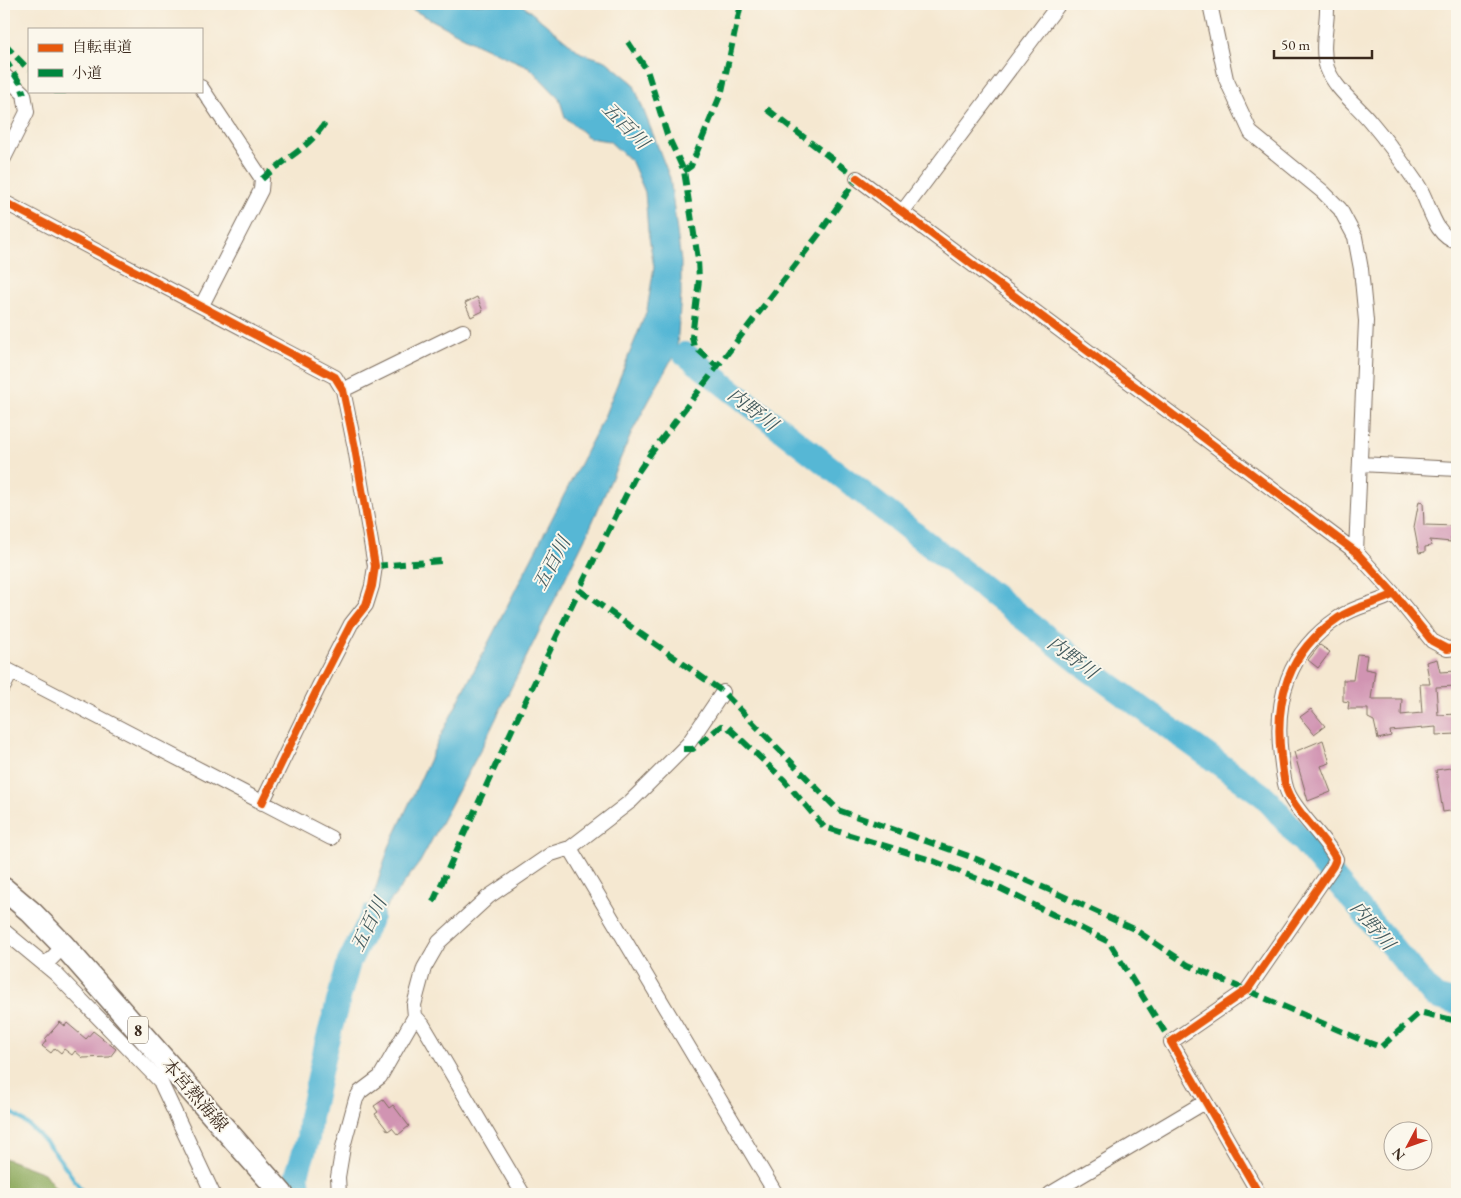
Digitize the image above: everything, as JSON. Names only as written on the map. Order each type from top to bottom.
[{"type":"main road","name":"本宮熱海線","points":[[4,889],[31,912],[64,946],[282,1194]]},
{"type":"street","points":[[903,211],[1059,4]]},
{"type":"street","points":[[1210,4],[1226,79],[1250,133],[1322,191],[1340,209],[1355,237],[1361,269],[1366,321],[1356,552]]},
{"type":"street","points":[[1327,4],[1328,20],[1324,48],[1331,75],[1407,169],[1424,194],[1442,233],[1447,238],[1457,242]]},
{"type":"street","points":[[4,75],[24,94],[27,112],[4,158]]},
{"type":"street","points":[[202,89],[262,179],[261,190],[202,305]]},
{"type":"street","points":[[857,178],[1356,552],[1394,594],[1432,641],[1448,649],[1457,648]]},
{"type":"street","points":[[4,202],[335,377],[343,390],[355,448],[374,566],[372,586],[366,605],[351,624],[262,803]]},
{"type":"street","points":[[343,390],[463,332]]},
{"type":"street","points":[[1360,464],[1457,468]]},
{"type":"street","points":[[1259,1194],[1204,1102],[1172,1042],[1248,989],[1321,886],[1336,859],[1328,845],[1292,801],[1287,790],[1279,735],[1280,713],[1284,692],[1298,656],[1319,634],[1348,612],[1394,594]]},
{"type":"street","points":[[4,686],[7,670],[330,838]]},
{"type":"street","points":[[339,1194],[338,1177],[343,1147],[356,1099],[360,1092],[380,1077],[415,1016],[414,1005],[424,968],[432,952],[444,937],[488,897],[534,864],[551,854],[570,848],[631,802],[688,744],[723,692]]},
{"type":"street","points":[[570,848],[776,1194]]},
{"type":"street","points":[[4,931],[45,965],[160,1081],[213,1194]]},
{"type":"street","points":[[45,965],[64,946]]},
{"type":"street","points":[[415,1016],[423,1025],[523,1194]]},
{"type":"street","points":[[1050,1194],[1204,1102]]},
{"type":"green space","points":[[4,1158],[44,1173],[60,1194],[4,1194]]},
{"type":"water","points":[[402,4],[521,4],[581,53],[606,61],[633,83],[670,178],[681,262],[681,295],[677,346],[710,372],[708,375],[677,354],[670,362],[633,430],[589,530],[481,749],[420,862],[358,944],[389,847],[441,735],[604,417],[647,310],[654,267],[648,231],[645,192],[632,162],[609,141],[589,138],[565,117],[559,98],[529,67],[479,45]]},
{"type":"building","points":[[477,297],[483,311],[471,317],[465,303]]},
{"type":"building","points":[[1419,501],[1423,502],[1424,525],[1457,526],[1457,538],[1451,538],[1451,542],[1430,540],[1431,546],[1425,547],[1425,552],[1419,553],[1414,527]]},
{"type":"building","points":[[1320,645],[1330,652],[1318,668],[1308,660]]},
{"type":"building","points":[[1357,654],[1367,655],[1365,669],[1375,671],[1371,699],[1402,699],[1401,715],[1422,713],[1420,684],[1430,684],[1426,662],[1437,659],[1440,672],[1457,671],[1457,686],[1436,687],[1438,715],[1457,714],[1457,734],[1436,735],[1436,727],[1390,731],[1391,736],[1378,739],[1374,721],[1368,718],[1368,709],[1348,709],[1349,702],[1343,701],[1343,680],[1353,680]]},
{"type":"building","points":[[1311,709],[1325,726],[1314,734],[1300,717]]},
{"type":"building","points":[[1323,740],[1330,763],[1321,766],[1331,792],[1308,801],[1294,752]]},
{"type":"building","points":[[1457,767],[1457,810],[1443,812],[1436,770]]},
{"type":"building","points":[[60,1022],[65,1026],[67,1023],[86,1039],[93,1031],[116,1049],[110,1057],[83,1058],[75,1051],[72,1055],[64,1049],[61,1053],[55,1048],[51,1053],[42,1046],[47,1040],[45,1039]]},
{"type":"building","points":[[383,1100],[389,1108],[393,1105],[409,1126],[398,1135],[392,1128],[388,1131],[375,1114],[378,1112],[374,1106]]},
{"type":"waterway","name":"内野川","points":[[685,354],[1088,669],[1265,797],[1435,997],[1457,1003]]},
{"type":"waterway","name":"五百川","points":[[300,1194],[297,1174],[308,1139],[310,1117],[326,1045],[349,962],[372,916]]},
{"type":"waterway","points":[[4,1108],[17,1116],[39,1135],[58,1157],[84,1194]]},
{"type":"marked path","points":[[684,171],[691,166],[722,91],[741,4]]},
{"type":"marked path","points":[[628,42],[647,70],[667,134],[684,171],[698,259],[699,280],[692,337],[694,346],[716,366]]},
{"type":"marked path","points":[[4,44],[28,69]]},
{"type":"marked path","points":[[4,58],[20,83],[24,94]]},
{"type":"marked path","points":[[767,109],[857,178],[819,234],[636,475],[579,590],[723,692],[838,810],[974,858],[1054,892],[1134,929],[1188,965],[1381,1047],[1418,1014],[1423,1013],[1457,1021]]},
{"type":"marked path","points":[[262,179],[313,138],[326,121]]},
{"type":"marked path","points":[[375,566],[441,561]]},
{"type":"marked path","points":[[433,902],[515,723],[579,590]]},
{"type":"marked path","points":[[683,749],[693,749],[721,726],[728,727],[784,780],[824,827],[931,860],[995,886],[1109,942],[1171,1042]]},
{"type":"cycle path","points":[[857,178],[1356,552],[1394,594],[1432,641],[1447,649],[1457,648]]},
{"type":"cycle path","points":[[4,202],[335,377],[343,390],[375,566],[372,586],[366,605],[351,624],[262,803]]},
{"type":"cycle path","points":[[1259,1194],[1171,1042],[1248,989],[1333,866],[1336,859],[1294,803],[1286,786],[1279,736],[1283,696],[1296,662],[1321,631],[1345,614],[1394,594]]}]
